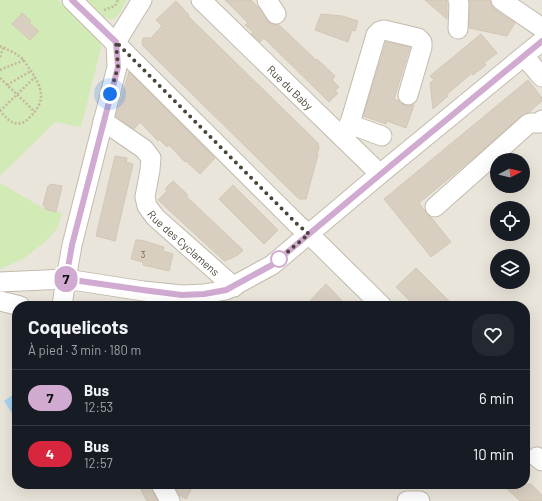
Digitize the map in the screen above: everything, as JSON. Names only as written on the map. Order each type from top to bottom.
[{"type":"street","points":[[72,0],[116,42],[298,225],[377,301]]},
{"type":"street","points":[[63,301],[72,245],[118,67],[116,42],[142,0]]},
{"type":"street","name":"Rue du Baby","points":[[201,0],[347,132],[380,174]]},
{"type":"street","points":[[458,0],[458,29]]},
{"type":"street","points":[[500,0],[542,28]]},
{"type":"street","points":[[382,136],[347,132],[376,35],[380,31],[384,30],[418,38],[422,42],[422,47],[408,95]]},
{"type":"street","points":[[0,282],[66,279],[182,295],[228,294],[272,265],[542,41]]},
{"type":"street","points":[[524,56],[542,77]]},
{"type":"street","points":[[435,207],[527,125],[530,123],[540,123],[542,120]]},
{"type":"street","name":"Rue des Cyclamens","points":[[104,121],[144,149],[151,158],[145,197],[147,206],[155,217],[228,294]]},
{"type":"street","points":[[0,301],[12,304]]},
{"type":"street","points":[[163,489],[170,501]]},
{"type":"street","points":[[406,501],[420,501]]},
{"type":"path","points":[[103,10],[115,6],[118,0]]},
{"type":"path","points":[[0,57],[2,47],[24,60],[38,82],[41,90],[40,104],[35,112],[24,122],[19,124],[14,123],[0,111],[35,78]]},
{"type":"path","points":[[0,70],[24,60]]},
{"type":"path","points":[[7,84],[31,71]]},
{"type":"path","points":[[0,78],[35,112]]},
{"type":"shaded area","points":[[0,0],[542,0],[542,501],[0,501]]},
{"type":"green space","points":[[0,0],[58,0],[100,42],[101,48],[81,127],[55,122],[0,176]]},
{"type":"green space","points":[[87,0],[126,0],[122,9],[114,19],[111,20],[103,16]]},
{"type":"green space","points":[[0,183],[45,209],[62,213],[57,229],[46,241],[23,259],[0,269]]},
{"type":"water","points":[[12,395],[12,413],[4,401]]},
{"type":"building","points":[[225,0],[251,0],[271,24],[278,24],[335,76],[332,80],[339,87],[335,91],[338,93],[329,102],[264,38],[260,42],[251,34],[253,32],[245,25],[248,23]]},
{"type":"building","points":[[425,0],[447,0],[447,19]]},
{"type":"building","points":[[469,0],[490,0],[494,9],[515,23],[507,36],[469,28]]},
{"type":"building","points":[[176,1],[189,15],[188,16],[318,143],[318,155],[306,199],[299,199],[143,46],[143,38],[151,38],[162,26],[156,20]]},
{"type":"building","points":[[22,13],[31,21],[29,23],[39,31],[30,40],[12,24]]},
{"type":"building","points":[[321,14],[342,16],[358,21],[355,31],[352,30],[348,42],[315,30]]},
{"type":"building","points":[[481,34],[497,53],[484,63],[486,65],[473,75],[472,73],[447,94],[448,96],[433,109],[430,83],[434,80],[430,76]]},
{"type":"building","points":[[386,42],[410,47],[394,99],[405,105],[414,105],[406,128],[387,121],[386,124],[363,116]]},
{"type":"building","points":[[129,72],[215,158],[200,174],[186,161],[185,162],[169,145],[167,147],[159,139],[158,141],[140,122],[134,129],[116,116]]},
{"type":"building","points":[[528,80],[542,98],[542,101],[528,113],[520,117],[419,203],[451,242],[431,257],[384,199]]},
{"type":"building","points":[[115,156],[127,158],[126,162],[133,164],[115,241],[96,236]]},
{"type":"building","points":[[173,181],[188,195],[186,196],[243,250],[238,255],[225,261],[222,259],[158,200],[167,191],[165,189]]},
{"type":"building","points":[[50,184],[62,186],[56,212],[45,209],[45,206],[43,205],[48,186],[50,187]]},
{"type":"building","points":[[233,185],[278,230],[264,244],[219,199]]},
{"type":"building","points":[[136,240],[141,240],[164,247],[163,251],[173,254],[169,271],[143,265],[143,262],[131,259]]},
{"type":"building","points":[[416,268],[449,301],[410,301],[396,287]]},
{"type":"building","points":[[326,284],[342,301],[310,301]]},
{"type":"building","points":[[531,484],[542,495],[542,501],[520,501],[507,489],[530,489]]},
{"type":"building","points":[[151,489],[158,501],[147,501],[141,490]]},
{"type":"building","points":[[176,489],[191,489],[186,499],[179,495]]},
{"type":"bus line","name":"7","points":[[72,0],[116,42],[118,67],[72,245],[66,279],[182,295],[204,294],[226,290],[272,265],[542,41]]},
{"type":"route","points":[[110,94],[118,67],[116,42],[298,225],[309,234],[279,259]]}]
